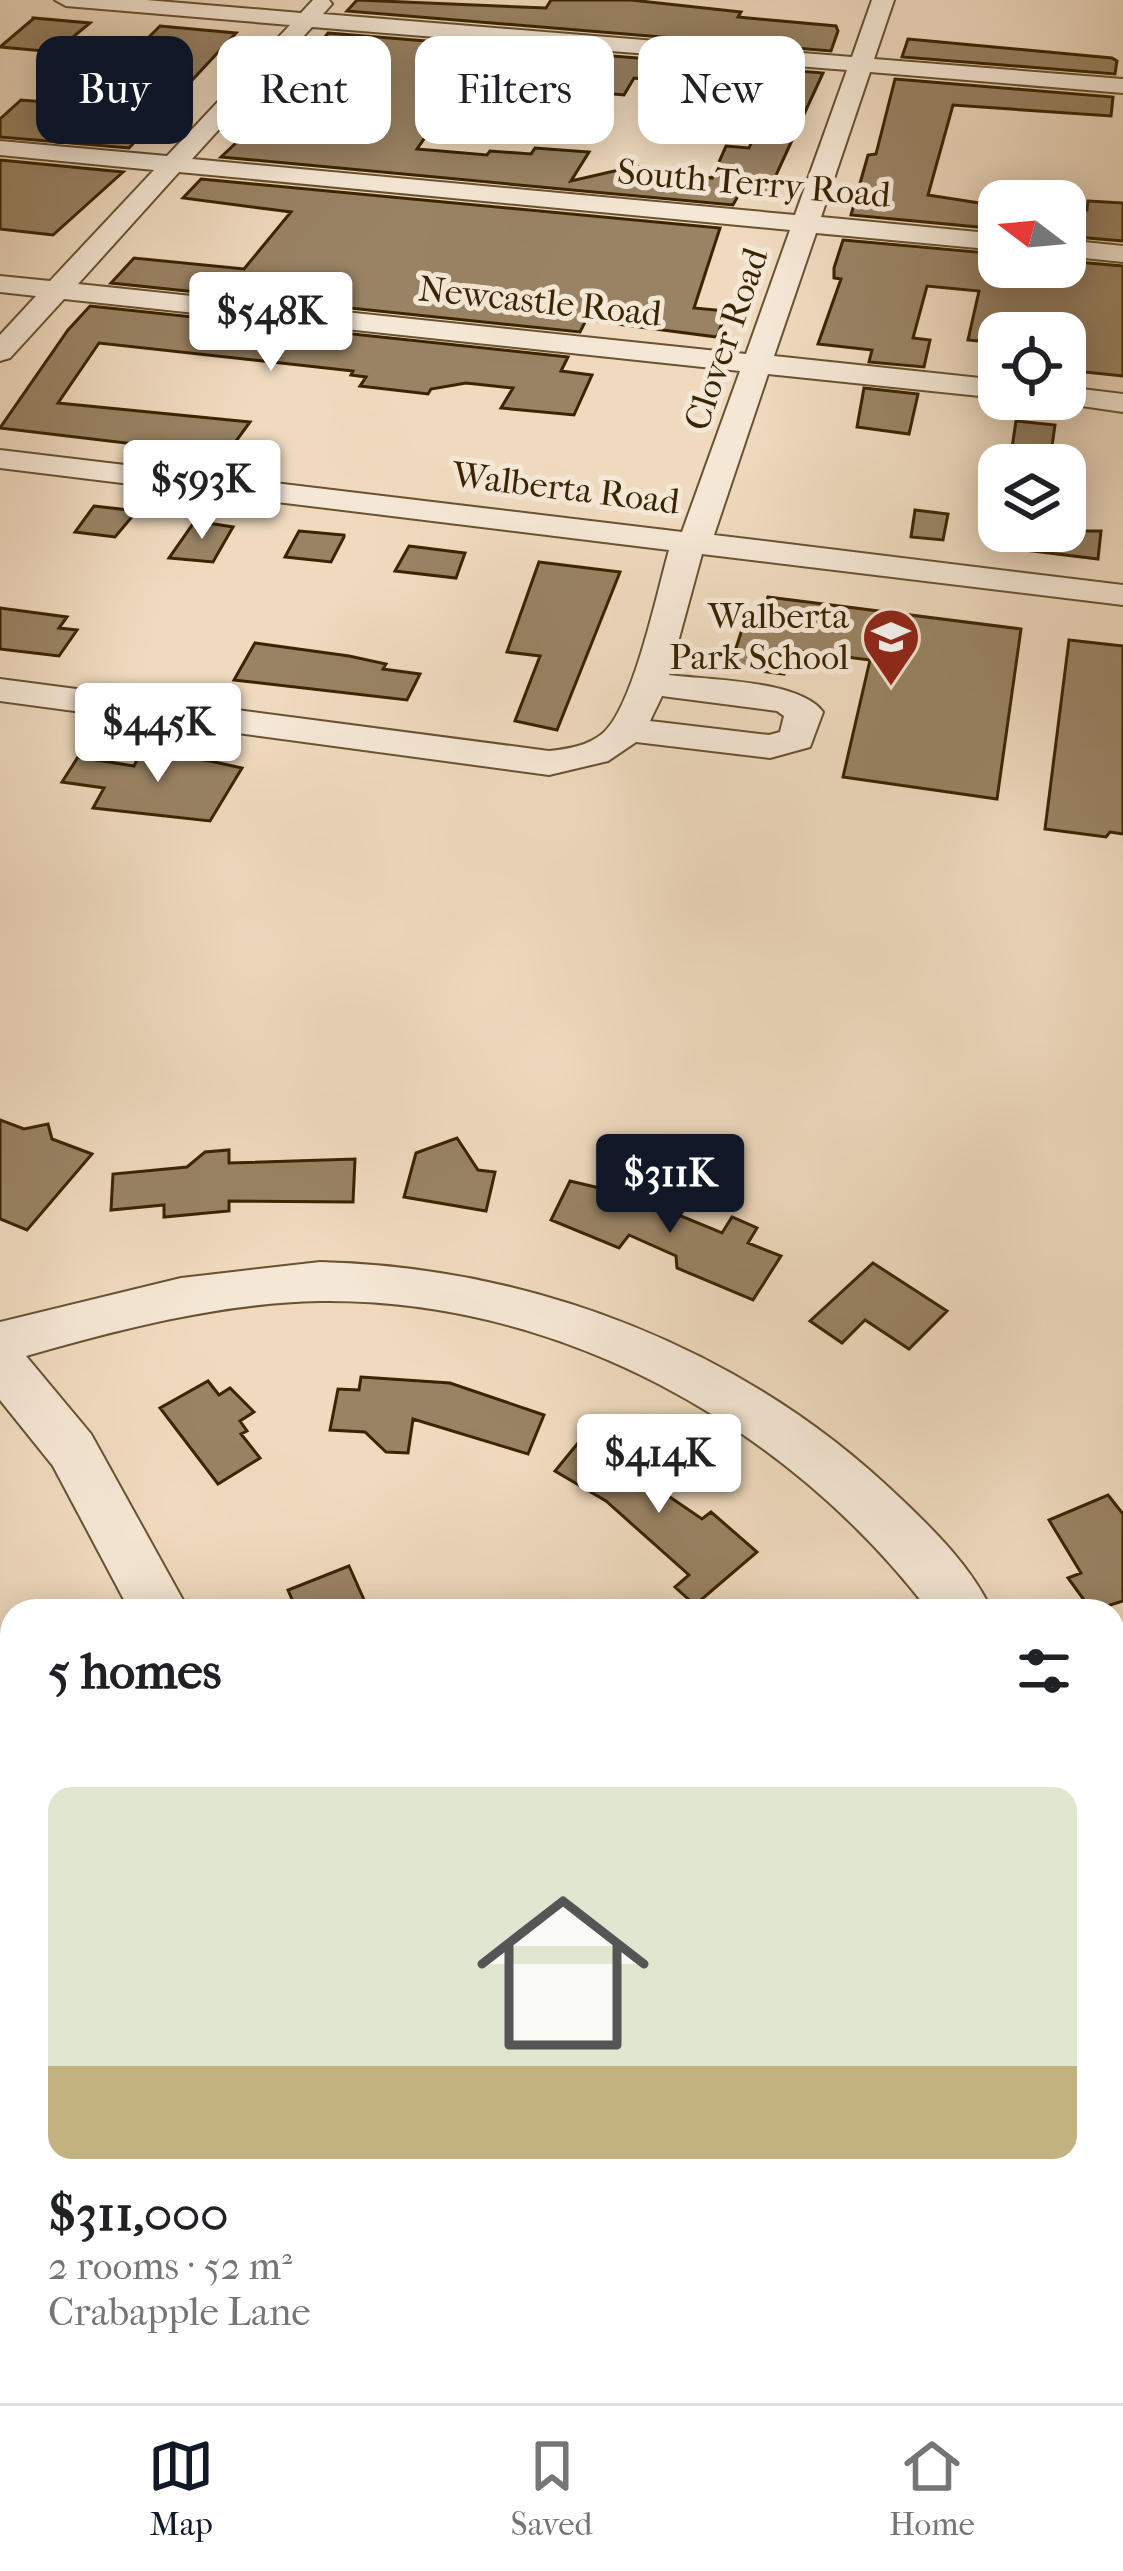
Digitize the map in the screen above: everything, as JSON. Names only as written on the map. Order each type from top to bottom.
[{"type":"street","points":[[66,0],[315,10],[1123,86]]},
{"type":"street","name":"Clover Road","points":[[627,730],[647,683],[687,546],[695,542],[760,364],[883,0]]},
{"type":"street","points":[[0,352],[315,10]]},
{"type":"street","name":"South Terry Road","points":[[0,148],[978,240]]},
{"type":"street","points":[[1086,250],[1123,254]]},
{"type":"street","name":"Newcastle Road","points":[[0,284],[978,387]]},
{"type":"street","points":[[1086,399],[1123,403]]},
{"type":"street","name":"Walberta Road","points":[[0,459],[1123,595]]},
{"type":"street","points":[[1048,586],[1060,604],[1085,618],[1123,623]]},
{"type":"street","points":[[0,690],[549,763],[596,753],[627,730],[770,748],[796,739],[804,712],[787,701],[647,683]]},
{"type":"street","points":[[0,1343],[196,1293],[326,1283],[432,1290],[549,1316],[644,1351],[743,1403],[861,1497],[955,1599]]},
{"type":"street","points":[[0,1362],[72,1450],[153,1599]]},
{"type":"building","points":[[357,0],[546,8],[551,0],[631,0],[836,26],[838,31],[831,51],[805,49],[805,36],[650,36],[347,11]]},
{"type":"building","points":[[33,18],[90,23],[74,36],[36,36],[36,50],[0,47]]},
{"type":"building","points":[[160,26],[236,33],[217,36],[217,53],[193,79],[193,36],[150,36]]},
{"type":"building","points":[[391,38],[415,40],[415,144],[421,144],[417,149],[487,155],[490,151],[531,154],[535,148],[589,152],[571,181],[636,166],[712,178],[726,146],[790,144],[766,197],[738,196],[733,205],[221,157],[235,144],[391,144]]},
{"type":"building","points":[[908,39],[1117,61],[1115,74],[902,57]]},
{"type":"building","points":[[614,56],[638,58],[638,78],[624,95],[614,94]]},
{"type":"building","points":[[805,72],[823,73],[805,112]]},
{"type":"building","points":[[895,79],[1113,97],[1111,116],[953,105],[928,195],[978,203],[978,227],[851,215],[868,155],[876,154]]},
{"type":"building","points":[[21,100],[36,101],[36,140],[0,137],[0,119]]},
{"type":"building","points":[[82,144],[133,144],[129,148]]},
{"type":"building","points":[[0,160],[123,172],[53,235],[0,229]]},
{"type":"building","points":[[201,179],[720,228],[694,308],[726,311],[717,337],[586,320],[580,332],[111,283],[134,258],[244,269],[291,212],[183,198]]},
{"type":"building","points":[[1088,201],[1123,203],[1123,241],[1086,238]]},
{"type":"building","points":[[843,240],[978,252],[978,288],[1086,288],[1086,263],[1123,266],[1123,376],[1086,372],[1086,312],[978,312],[978,341],[968,340],[979,291],[927,286],[913,338],[930,340],[924,367],[869,362],[872,350],[818,344],[841,279],[834,278]]},
{"type":"building","points":[[90,306],[568,357],[561,371],[592,375],[574,415],[501,408],[513,388],[466,383],[431,389],[428,394],[360,386],[366,377],[351,375],[353,371],[99,343],[58,403],[250,422],[226,455],[0,428]]},
{"type":"building","points":[[864,388],[918,394],[909,434],[857,427]]},
{"type":"building","points":[[1016,421],[1055,425],[1052,444],[1013,444]]},
{"type":"building","points":[[94,506],[137,511],[115,537],[75,532]]},
{"type":"building","points":[[915,510],[948,514],[943,540],[911,537]]},
{"type":"building","points":[[195,521],[233,527],[213,562],[169,558]]},
{"type":"building","points":[[299,531],[344,537],[331,562],[285,557]]},
{"type":"building","points":[[1086,531],[1101,531],[1098,559],[1041,552],[1086,552]]},
{"type":"building","points":[[409,546],[465,553],[456,578],[395,571]]},
{"type":"building","points":[[539,562],[620,572],[557,730],[515,721],[540,656],[507,652]]},
{"type":"building","points":[[768,597],[1021,629],[997,799],[843,777],[870,660],[791,650],[784,674],[730,667],[745,620],[760,622]]},
{"type":"building","points":[[0,608],[67,617],[59,628],[77,630],[59,656],[0,649]]},
{"type":"building","points":[[1069,640],[1123,646],[1123,834],[1110,832],[1106,837],[1045,829]]},
{"type":"building","points":[[255,643],[349,656],[386,664],[383,669],[420,674],[407,700],[234,680]]},
{"type":"building","points":[[141,752],[242,768],[210,821],[93,808],[104,788],[62,782],[78,757],[134,766]]},
{"type":"building","points":[[0,1120],[24,1129],[48,1124],[52,1139],[92,1154],[27,1230],[0,1219]]},
{"type":"building","points":[[457,1138],[478,1170],[495,1172],[486,1211],[404,1197],[416,1153]]},
{"type":"building","points":[[229,1150],[229,1163],[355,1159],[353,1202],[229,1201],[229,1211],[164,1217],[164,1205],[111,1210],[113,1174],[187,1167],[205,1152]]},
{"type":"building","points":[[570,1181],[667,1204],[664,1209],[722,1233],[732,1217],[757,1228],[748,1243],[781,1256],[753,1300],[677,1268],[676,1256],[629,1235],[619,1248],[551,1220]]},
{"type":"building","points":[[873,1263],[947,1311],[909,1349],[865,1320],[842,1343],[810,1321]]},
{"type":"building","points":[[361,1377],[450,1383],[544,1415],[528,1454],[413,1419],[408,1453],[386,1452],[365,1432],[330,1430],[338,1389],[359,1390]]},
{"type":"building","points":[[208,1381],[219,1395],[230,1388],[254,1412],[240,1421],[247,1431],[241,1434],[260,1458],[218,1484],[160,1408]]},
{"type":"building","points":[[587,1432],[656,1473],[648,1482],[702,1519],[711,1512],[757,1552],[702,1599],[688,1599],[675,1587],[689,1575],[606,1501],[555,1471]]},
{"type":"building","points":[[1108,1495],[1123,1514],[1123,1599],[1083,1599],[1068,1578],[1081,1573],[1049,1520]]},
{"type":"building","points":[[349,1566],[364,1599],[292,1599],[288,1590]]},
{"type":"place","name":"Walberta Park School","points":[[891,688]]}]
